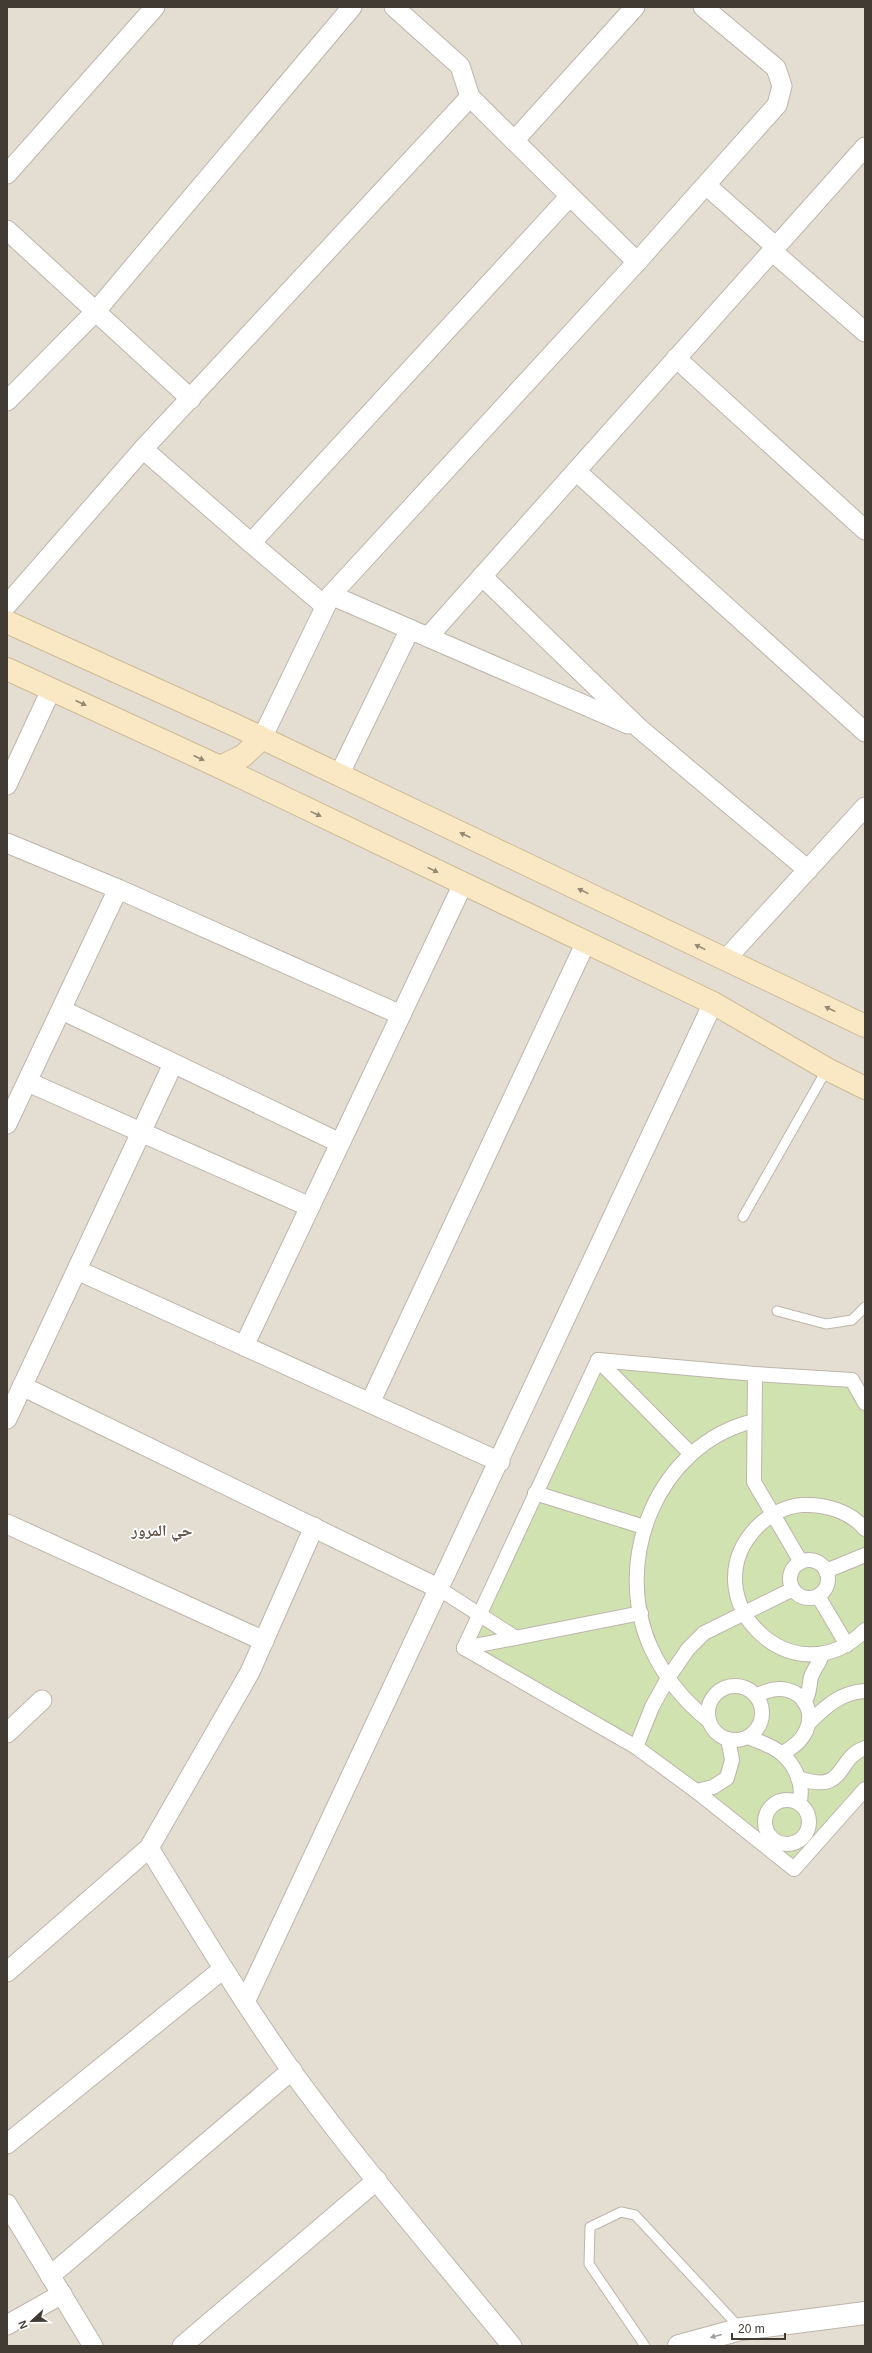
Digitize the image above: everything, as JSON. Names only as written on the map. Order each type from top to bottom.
[{"type":"main road","points":[[7,622],[262,738],[865,1026]]},
{"type":"main road","points":[[7,670],[220,767],[713,1003],[827,1069],[865,1088]]},
{"type":"main road","points":[[220,767],[243,756],[262,738]]},
{"type":"street","points":[[7,174],[155,7]]},
{"type":"street","points":[[7,401],[96,311],[352,7]]},
{"type":"street","points":[[394,7],[460,66],[470,97],[637,262]]},
{"type":"street","points":[[514,141],[635,7]]},
{"type":"street","points":[[262,738],[328,601],[637,262],[777,105],[782,86],[776,68],[703,7]]},
{"type":"street","points":[[7,604],[143,449],[470,97]]},
{"type":"street","points":[[428,637],[676,358],[864,150]]},
{"type":"street","points":[[706,185],[865,332]]},
{"type":"street","points":[[251,543],[570,196]]},
{"type":"street","points":[[7,230],[191,399]]},
{"type":"street","points":[[676,358],[865,530]]},
{"type":"street","points":[[143,449],[251,543],[328,601],[410,629],[640,729]]},
{"type":"street","points":[[576,471],[865,732]]},
{"type":"street","points":[[482,576],[640,729],[808,870]]},
{"type":"street","points":[[339,775],[410,629]]},
{"type":"street","points":[[7,784],[51,690]]},
{"type":"street","points":[[726,960],[865,807]]},
{"type":"street","points":[[7,843],[118,889],[401,1015]]},
{"type":"street","points":[[244,1346],[463,884]]},
{"type":"street","points":[[7,1124],[118,889]]},
{"type":"street","points":[[370,1403],[586,942]]},
{"type":"street","points":[[245,2002],[438,1588],[500,1462],[713,1003]]},
{"type":"street","points":[[62,1010],[340,1143]]},
{"type":"street","points":[[7,1419],[173,1064]]},
{"type":"street","points":[[28,1082],[310,1207]]},
{"type":"street","points":[[77,1270],[500,1462]]},
{"type":"street","points":[[598,1360],[755,1374],[852,1380],[865,1403]]},
{"type":"street","points":[[598,1360],[691,1454]]},
{"type":"street","points":[[464,1648],[598,1360]]},
{"type":"street","points":[[755,1374],[754,1482],[801,1562]]},
{"type":"street","points":[[22,1386],[438,1588],[516,1638]]},
{"type":"street","points":[[709,1722],[708,1715],[710,1701],[719,1691],[732,1686],[739,1686],[751,1691],[760,1702],[762,1715],[758,1727],[742,1739],[728,1739],[716,1733],[709,1722],[668,1678],[651,1648],[640,1613],[637,1586],[638,1554],[644,1527],[663,1487],[691,1454],[732,1428],[754,1421]]},
{"type":"street","points":[[535,1493],[644,1527]]},
{"type":"street","points":[[865,1529],[852,1518],[827,1507],[800,1505],[774,1514],[752,1532],[739,1558],[736,1586],[744,1614],[755,1630],[770,1643],[795,1653],[822,1654],[847,1645],[865,1630]]},
{"type":"street","points":[[7,1524],[264,1641]]},
{"type":"street","points":[[7,1972],[149,1848],[250,1672],[314,1527]]},
{"type":"street","points":[[826,1571],[865,1555]]},
{"type":"street","points":[[801,1562],[815,1562],[826,1571],[827,1585],[818,1596],[804,1598],[792,1589],[790,1581],[791,1574],[795,1567],[801,1562]]},
{"type":"street","points":[[636,1747],[652,1707],[668,1678],[688,1649],[704,1633],[792,1589]]},
{"type":"street","points":[[818,1596],[847,1645]]},
{"type":"street","points":[[464,1648],[640,1613]]},
{"type":"street","points":[[464,1648],[636,1747],[696,1791],[794,1869],[865,1789]]},
{"type":"street","points":[[804,1702],[808,1695],[812,1675],[821,1660],[822,1654]]},
{"type":"street","points":[[756,1696],[765,1691],[781,1688],[791,1690],[804,1702],[809,1723]]},
{"type":"street","points":[[782,1753],[798,1744],[804,1738],[809,1723],[821,1710],[849,1693],[865,1691]]},
{"type":"street","points":[[7,1733],[42,1700]]},
{"type":"street","points":[[748,1736],[782,1753],[794,1768],[801,1789],[799,1803]]},
{"type":"street","points":[[696,1791],[713,1787],[727,1778],[732,1760],[728,1739]]},
{"type":"street","points":[[798,1778],[816,1783],[832,1780],[846,1766],[849,1758],[865,1748]]},
{"type":"street","points":[[149,1848],[223,1969],[292,2070],[377,2180],[512,2346]]},
{"type":"street","points":[[7,2144],[223,1969]]},
{"type":"street","points":[[50,2276],[292,2070]]},
{"type":"street","points":[[182,2346],[377,2180]]},
{"type":"street","points":[[7,2204],[93,2346]]},
{"type":"street","points":[[7,2325],[62,2294]]},
{"type":"street","points":[[679,2346],[741,2329],[865,2313]]},
{"type":"lane","points":[[743,1217],[827,1069]]},
{"type":"lane","points":[[777,1311],[826,1324],[852,1320],[865,1306]]},
{"type":"lane","points":[[645,2346],[589,2264],[590,2227],[620,2212],[635,2215],[741,2329]]},
{"type":"shaded area","points":[[7,7],[865,7],[865,2346],[7,2346]]},
{"type":"green space","points":[[595,1356],[853,1376],[865,1396],[865,1792],[795,1872],[634,1749],[460,1648]]},
{"type":"district","name":"حي المرور","points":[[162,1530]]}]
